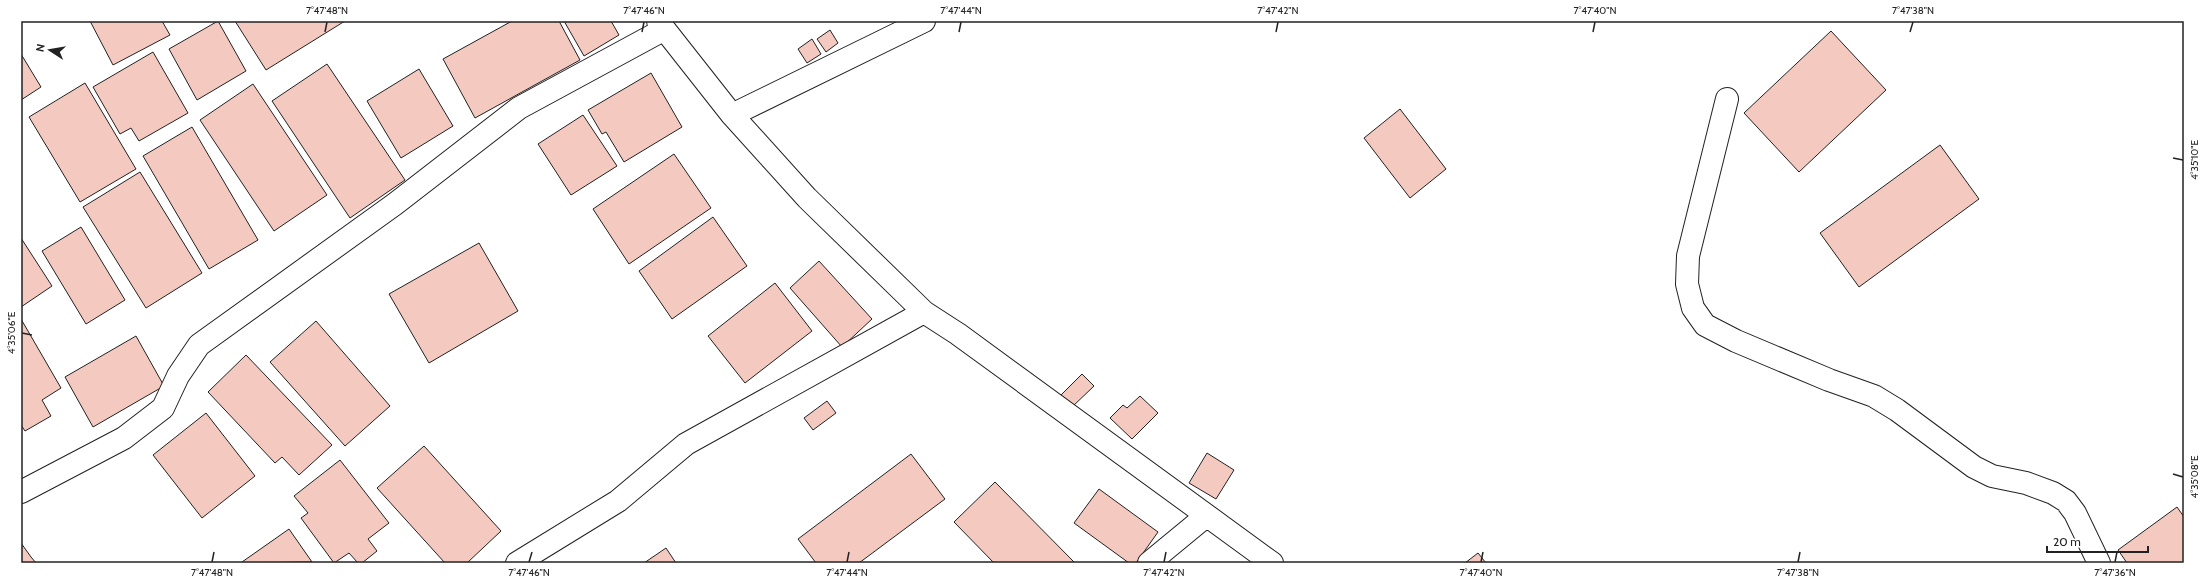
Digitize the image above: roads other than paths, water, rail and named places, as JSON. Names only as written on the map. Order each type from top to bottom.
[{"type":"street","points":[[732,115],[924,21]]},
{"type":"street","points":[[21,492],[124,438],[163,408],[178,376],[199,345],[395,204],[519,108],[661,25],[732,115],[806,198],[924,312],[958,334],[1272,563]]},
{"type":"street","points":[[1727,99],[1688,256],[1687,284],[1693,308],[1705,325],[1736,341],[1829,380],[1874,396],[1897,410],[1974,466],[1992,476],[2026,483],[2053,493],[2066,501],[2075,513],[2099,563]]},
{"type":"street","points":[[517,563],[618,501],[686,444],[924,312]]},
{"type":"street","points":[[1149,563],[1206,516]]}]
